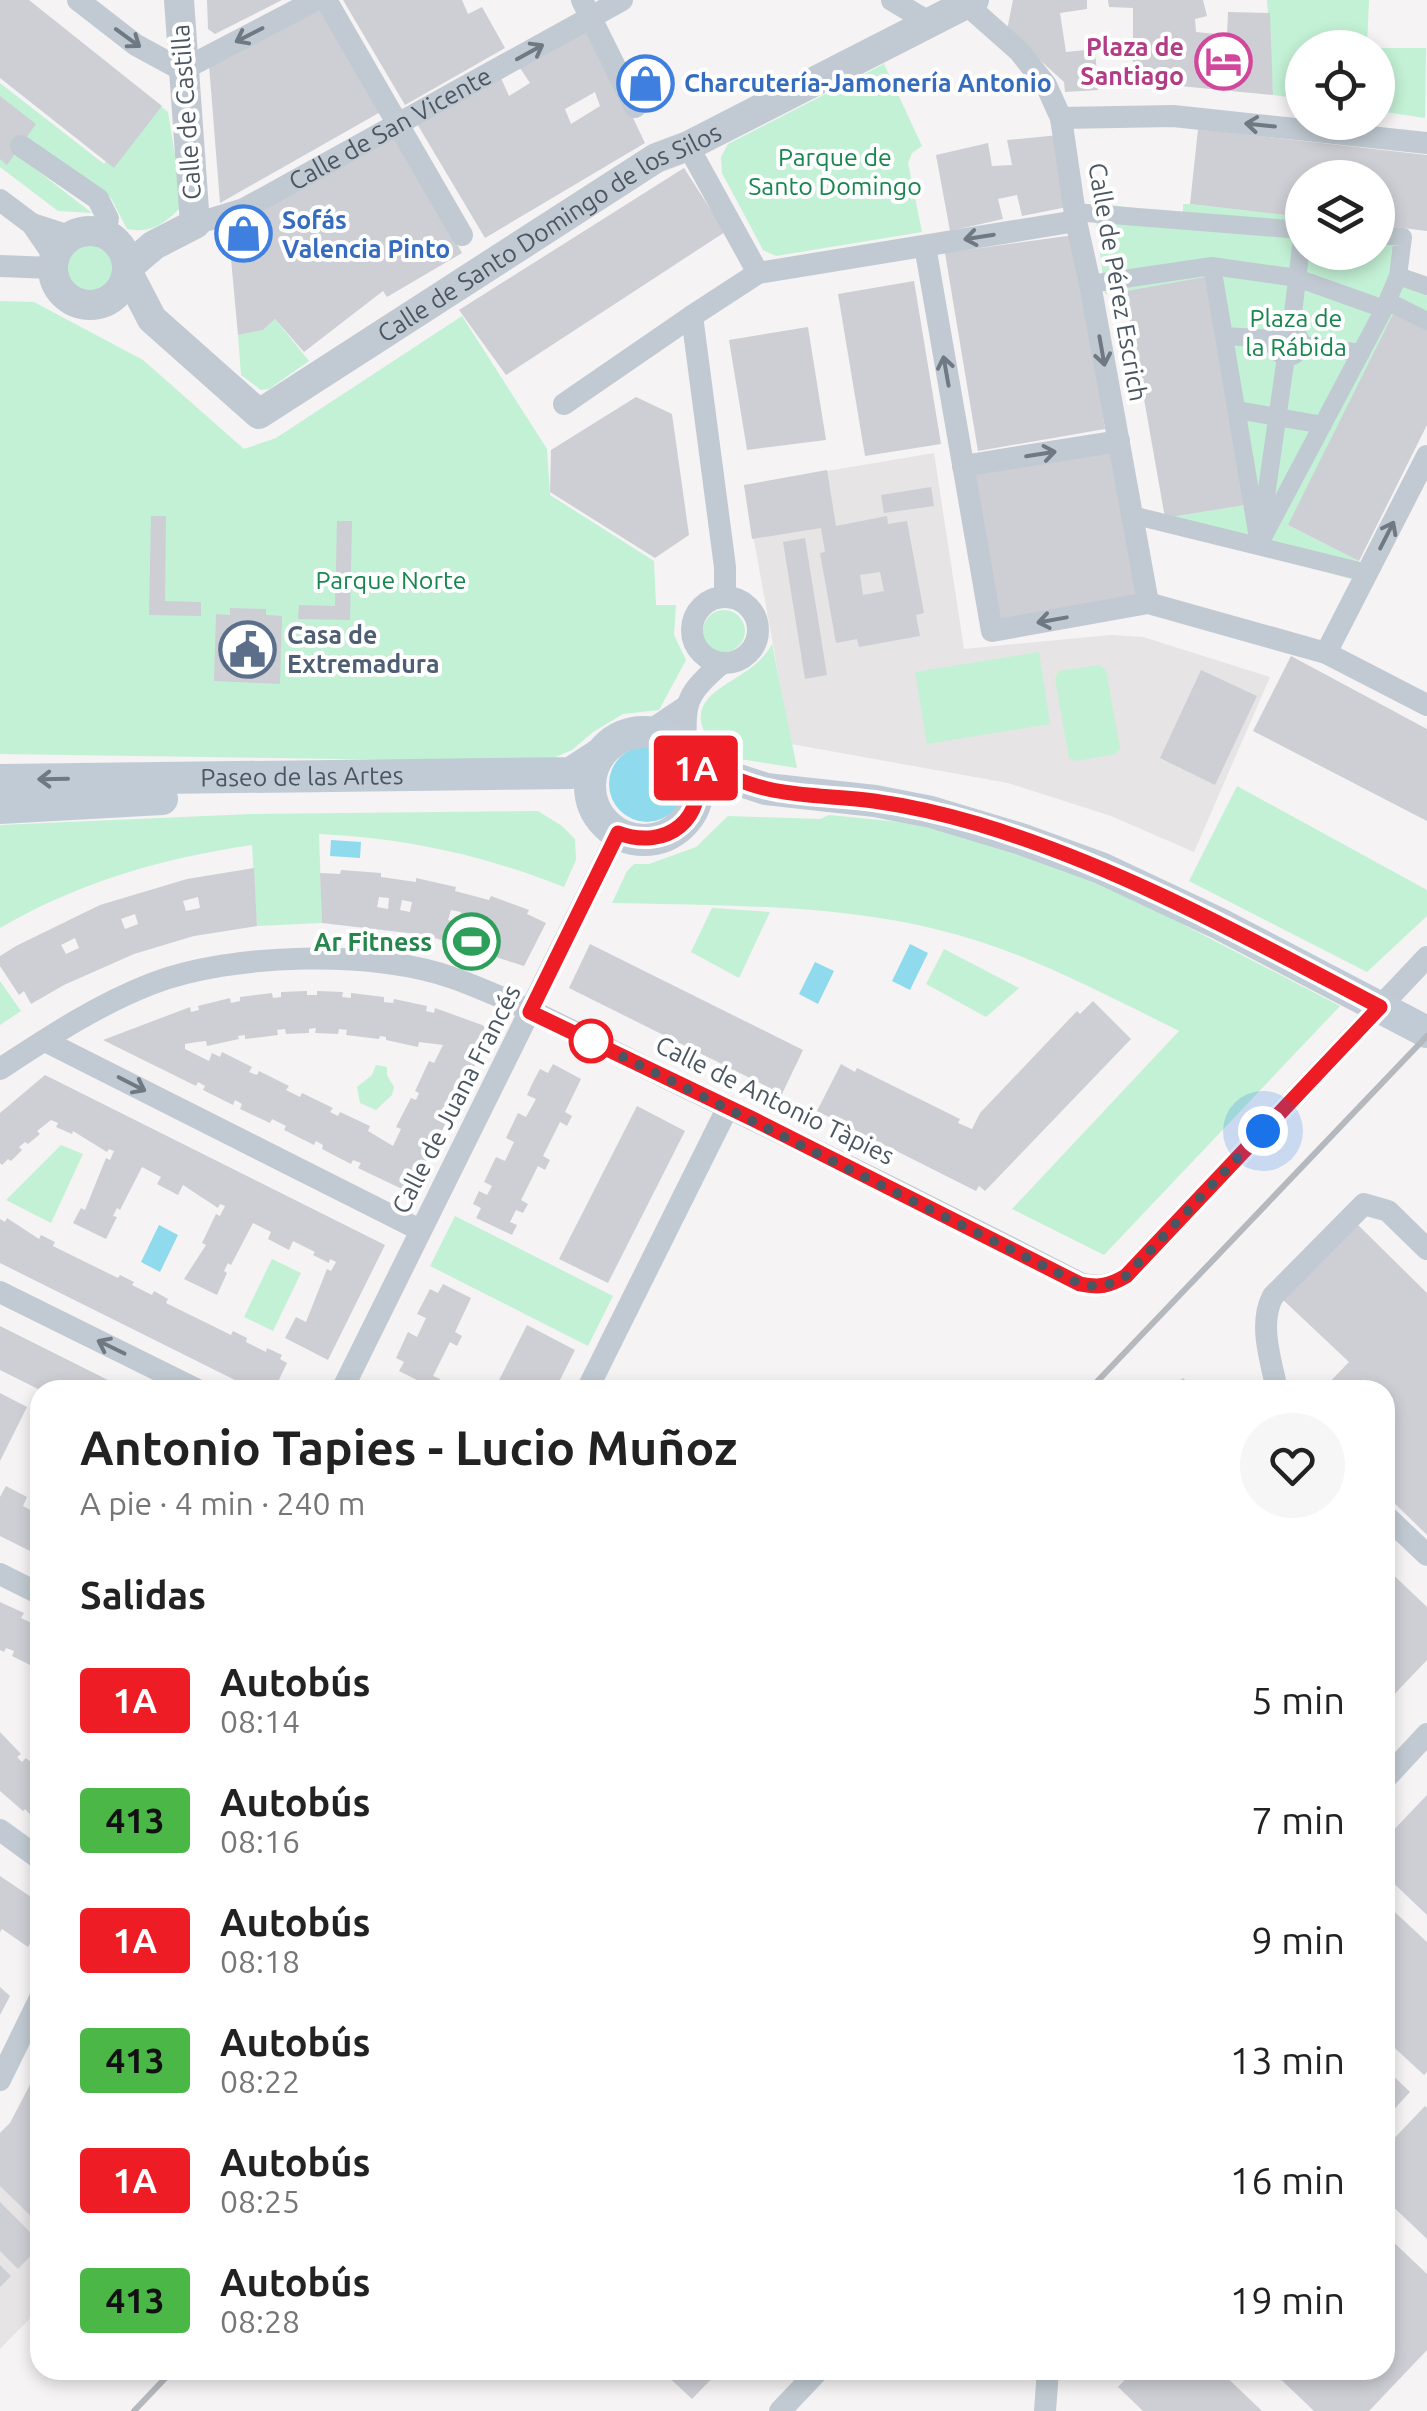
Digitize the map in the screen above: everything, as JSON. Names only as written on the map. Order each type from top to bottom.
[{"type":"main road","points":[[690,759],[698,794],[689,814],[670,833],[653,839],[635,839],[618,833],[604,821],[590,797],[589,782],[600,754],[613,741],[648,732],[666,736],[690,759],[766,789],[875,801],[980,824],[1101,868],[1220,924],[1427,1032]]},
{"type":"main road","name":"Paseo de las Artes","points":[[0,780],[570,773],[600,754]]},
{"type":"main road","name":"Paseo de las Artes","points":[[0,808],[284,792],[552,788],[590,797]]},
{"type":"main road","points":[[689,814],[766,789]]},
{"type":"street","points":[[78,0],[136,45],[182,70],[316,0]]},
{"type":"street","name":"Calle de Castilla","points":[[178,0],[194,224]]},
{"type":"street","points":[[326,0],[462,235]]},
{"type":"street","name":"Calle de San Vicente","points":[[127,270],[154,245],[194,224],[244,209],[400,123],[587,9],[622,0]]},
{"type":"street","points":[[892,0],[930,23]]},
{"type":"street","name":"Calle de Santo Domingo de los Silos","points":[[104,303],[152,320],[259,414],[656,158],[688,146],[970,2]]},
{"type":"street","name":"Calle de Pérez Escrich","points":[[970,2],[1020,51],[1046,85],[1061,118],[1075,217],[1148,603]]},
{"type":"street","points":[[587,9],[635,107]]},
{"type":"street","points":[[1061,118],[1173,116],[1427,143]]},
{"type":"street","points":[[21,146],[98,199],[108,219],[106,235]]},
{"type":"street","points":[[688,146],[758,273]]},
{"type":"street","points":[[0,200],[32,224],[58,254],[55,283],[75,303],[90,306],[116,295],[127,270],[120,246],[106,235]]},
{"type":"street","points":[[564,404],[758,273],[1075,217],[1285,229]]},
{"type":"street","points":[[0,266],[58,254],[83,231],[154,245]]},
{"type":"street","points":[[1259,545],[1386,305],[1398,276],[1403,237],[1395,236]]},
{"type":"street","points":[[925,246],[992,631],[1148,603],[1326,653],[1427,705]]},
{"type":"street","points":[[1090,284],[1212,266],[1296,278],[1427,321]]},
{"type":"street","points":[[1212,266],[1259,545]]},
{"type":"street","name":"Calle de Santo Domingo de los Silos","points":[[127,270],[152,320]]},
{"type":"street","points":[[1259,545],[1286,357],[1298,353],[1289,338],[1297,270]]},
{"type":"street","points":[[1398,276],[1427,286]]},
{"type":"street","points":[[692,316],[726,567],[725,597]]},
{"type":"street","points":[[1224,336],[1289,338],[1361,354]]},
{"type":"street","points":[[1236,410],[1323,425]]},
{"type":"street","points":[[963,466],[1119,442]]},
{"type":"street","points":[[1326,653],[1427,456]]},
{"type":"street","points":[[1132,515],[1367,573]]},
{"type":"street","points":[[725,597],[749,607],[759,630],[756,644],[738,662],[712,659],[692,630],[702,606],[725,597]]},
{"type":"street","points":[[648,732],[685,707],[712,659]]},
{"type":"street","points":[[685,707],[690,759]]},
{"type":"street","name":"Calle de Juana Francés","points":[[347,1380],[618,833]]},
{"type":"street","name":"Calle de Antonio Tàpies","points":[[0,1069],[89,1012],[154,982],[218,966],[371,959],[453,978],[530,1012],[1080,1284],[1096,1288],[1126,1276],[1427,957]]},
{"type":"street","points":[[44,1040],[420,1230]]},
{"type":"street","points":[[592,1380],[728,1107]]},
{"type":"street","points":[[1275,1380],[1265,1311],[1273,1296],[1364,1204],[1388,1211],[1427,1249]]},
{"type":"street","points":[[0,1292],[178,1380]]},
{"type":"street","points":[[1395,1525],[1427,1556]]},
{"type":"street","points":[[0,1574],[30,1589]]},
{"type":"street","points":[[1395,1768],[1427,1734]]},
{"type":"street","points":[[0,1830],[30,1852]]},
{"type":"street","points":[[0,2080],[30,2018]]},
{"type":"street","points":[[780,2411],[810,2380]]},
{"type":"street","points":[[1045,2411],[1047,2380]]},
{"type":"shaded area","points":[[934,453],[964,649],[1110,635],[1143,637],[1270,677],[1194,852],[1111,816],[1008,783],[791,744],[744,485]]},
{"type":"shaded area","points":[[30,2085],[30,2318],[0,2349],[0,2133],[10,2123]]},
{"type":"green space","points":[[1267,0],[1369,0],[1368,30],[1285,30],[1285,97],[1273,95]]},
{"type":"green space","points":[[1395,48],[1426,48],[1425,118],[1395,114]]},
{"type":"green space","name":"Parque de Santo Domingo","points":[[884,64],[922,146],[912,153],[908,163],[922,232],[776,256],[763,250],[722,173],[721,157],[728,144]]},
{"type":"green space","points":[[0,83],[104,164],[154,101],[168,112],[183,205],[158,225],[144,230],[127,229],[104,192],[16,154],[92,213],[58,211],[0,167]]},
{"type":"green space","name":"Plaza de la Rábida","points":[[1094,203],[1183,214],[1183,204],[1190,204],[1285,215],[1285,270],[1395,270],[1395,227],[1403,228],[1400,272],[1427,281],[1427,329],[1288,525],[1359,561],[1351,579],[1166,528],[1165,518],[1244,505],[1206,278],[1105,294]]},
{"type":"green space","points":[[90,245],[106,252],[113,268],[106,284],[90,291],[74,284],[67,268],[74,252]]},
{"type":"green space","name":"Parque Norte","points":[[0,301],[34,302],[143,360],[244,449],[276,438],[462,316],[547,449],[550,495],[654,561],[656,605],[676,605],[674,635],[686,660],[659,710],[623,714],[572,750],[544,762],[0,754]]},
{"type":"green space","points":[[275,319],[309,361],[269,389],[261,390],[241,375],[238,335],[263,330]]},
{"type":"green space","points":[[724,610],[739,616],[745,631],[739,646],[724,652],[709,646],[703,631],[709,616]]},
{"type":"green space","points":[[772,644],[797,768],[720,756],[705,733],[701,716],[705,702],[761,659]]},
{"type":"green space","points":[[1039,652],[1050,724],[927,744],[915,672]]},
{"type":"green space","points":[[1099,665],[1106,670],[1120,748],[1116,754],[1076,761],[1069,758],[1055,679],[1059,671]]},
{"type":"green space","points":[[1237,786],[1427,890],[1427,916],[1367,972],[1189,881]]},
{"type":"green space","points":[[538,811],[575,839],[576,860],[564,887],[444,850],[382,839],[319,834],[322,923],[257,926],[252,845],[122,874],[60,897],[0,928],[0,825],[251,814]]},
{"type":"green space","points":[[829,815],[900,822],[991,841],[1115,889],[1340,1006],[1104,1255],[1012,1209],[1179,1031],[1032,961],[939,930],[817,910],[612,903],[634,864],[649,864],[696,847],[728,816],[820,819]]},
{"type":"green space","points":[[712,908],[770,912],[739,978],[691,952]]},
{"type":"green space","points":[[944,949],[1019,988],[986,1017],[926,984]]},
{"type":"green space","points":[[0,981],[21,1011],[0,1025]]},
{"type":"green space","points":[[376,1065],[387,1067],[394,1087],[392,1095],[376,1110],[360,1103],[357,1087],[372,1075]]},
{"type":"green space","points":[[61,1145],[83,1154],[51,1223],[6,1200]]},
{"type":"green space","points":[[455,1216],[613,1296],[588,1346],[430,1266]]},
{"type":"green space","points":[[272,1259],[301,1273],[273,1331],[244,1317]]},
{"type":"water","points":[[647,746],[674,757],[685,784],[674,811],[647,822],[620,811],[609,784],[620,757]]},
{"type":"water","points":[[331,840],[361,842],[360,858],[330,856]]},
{"type":"water","points":[[910,944],[928,953],[910,990],[892,981]]},
{"type":"water","points":[[815,962],[834,971],[818,1004],[799,994]]},
{"type":"water","points":[[159,1225],[178,1235],[160,1272],[141,1262]]},
{"type":"building","points":[[0,0],[29,0],[162,106],[114,168],[0,78]]},
{"type":"building","points":[[207,0],[282,0],[215,34],[208,29]]},
{"type":"building","points":[[343,0],[462,0],[468,14],[482,7],[505,48],[405,105]]},
{"type":"building","points":[[1013,0],[1087,0],[1087,9],[1060,13],[1066,52],[1095,49],[1098,90],[1065,92],[1064,82],[1007,30]]},
{"type":"building","name":"Plaza de Santiago","points":[[1108,0],[1203,0],[1207,16],[1195,19],[1196,32],[1227,35],[1228,12],[1270,13],[1273,95],[1180,86],[1133,87],[1133,8],[1109,7]]},
{"type":"building","points":[[324,8],[384,110],[220,203],[209,65]]},
{"type":"building","points":[[590,28],[645,143],[485,238],[416,122],[501,78],[509,96],[530,83],[518,65]],"holes":[[[595,92],[600,106],[571,124],[565,109]]]},
{"type":"building","points":[[0,96],[36,124],[7,165],[0,159]]},
{"type":"building","points":[[1198,129],[1427,155],[1427,231],[1395,227],[1395,160],[1285,160],[1285,215],[1190,204]]},
{"type":"building","points":[[395,134],[462,253],[387,297],[383,291],[304,352],[275,319],[263,330],[238,335],[228,226]]},
{"type":"building","points":[[1059,135],[1067,207],[1022,216],[1017,195],[998,199],[1003,219],[950,231],[936,155],[988,143],[992,166],[1012,165],[1007,140]]},
{"type":"building","points":[[684,168],[725,232],[506,375],[459,310]]},
{"type":"building","points":[[1074,235],[1105,429],[978,451],[945,253]]},
{"type":"building","points":[[1206,277],[1245,505],[1165,518],[1125,291]]},
{"type":"building","points":[[914,281],[941,444],[865,456],[838,294]]},
{"type":"building","points":[[1394,312],[1427,329],[1427,425],[1359,561],[1288,525]]},
{"type":"building","points":[[808,327],[826,440],[747,450],[729,340]]},
{"type":"building","points":[[636,397],[672,414],[689,535],[655,558],[550,492],[551,450]]},
{"type":"building","points":[[1113,450],[1139,599],[1000,619],[975,473]]},
{"type":"building","points":[[827,470],[836,526],[887,516],[888,524],[907,521],[924,613],[916,615],[920,636],[859,647],[857,639],[836,643],[820,553],[825,552],[821,528],[752,539],[744,485]],"holes":[[[880,572],[884,591],[863,595],[860,575]]]},
{"type":"building","points":[[931,487],[934,506],[884,513],[881,495]]},
{"type":"building","points":[[151,516],[166,516],[165,601],[201,602],[201,616],[149,615]]},
{"type":"building","points":[[337,521],[352,521],[350,620],[298,619],[299,605],[335,606]]},
{"type":"building","points":[[805,538],[827,675],[805,679],[783,542]]},
{"type":"building","name":"Casa de Extremadura","points":[[230,608],[266,609],[266,615],[282,616],[280,684],[214,681],[216,614],[230,615]]},
{"type":"building","points":[[1291,656],[1427,729],[1427,821],[1253,731]]},
{"type":"building","points":[[1201,670],[1257,696],[1215,785],[1160,758]]},
{"type":"building","points":[[254,868],[257,926],[194,936],[134,954],[31,1004],[24,991],[19,995],[0,966],[0,956],[16,946],[100,905],[187,879]],"holes":[[[198,897],[200,908],[186,911],[183,901]],[[135,914],[138,924],[125,929],[121,919]],[[75,938],[79,948],[66,954],[61,945]]]},
{"type":"building","points":[[341,870],[381,873],[381,877],[416,882],[416,878],[456,887],[455,891],[489,900],[491,896],[529,910],[527,914],[546,923],[524,966],[425,935],[322,923],[320,873],[340,874]],"holes":[[[379,897],[389,898],[388,909],[377,907]],[[402,900],[412,902],[410,912],[400,910]],[[451,910],[461,912],[458,923],[448,920]],[[473,916],[483,919],[480,929],[470,926]]]},
{"type":"building","points":[[590,944],[803,1050],[782,1094],[569,988]]},
{"type":"building","points":[[281,992],[343,992],[342,997],[351,998],[351,993],[384,997],[384,1002],[393,1003],[394,999],[427,1006],[426,1011],[434,1013],[435,1008],[488,1030],[488,1038],[471,1073],[466,1071],[463,1078],[467,1080],[453,1109],[448,1107],[444,1115],[449,1117],[434,1146],[430,1144],[426,1151],[431,1153],[411,1189],[402,1189],[358,1168],[361,1163],[353,1160],[351,1164],[322,1149],[323,1145],[316,1141],[314,1145],[284,1130],[286,1126],[272,1119],[270,1123],[240,1109],[242,1104],[235,1100],[233,1105],[203,1090],[205,1086],[198,1082],[196,1086],[103,1040],[190,1007],[191,1012],[199,1010],[198,1006],[230,998],[231,1003],[240,1001],[240,997],[272,993],[273,998],[281,997]],"holes":[[[316,1028],[315,1033],[338,1034],[339,1029],[347,1030],[346,1035],[379,1039],[380,1036],[418,1047],[419,1042],[443,1045],[434,1063],[429,1061],[415,1091],[419,1093],[416,1100],[411,1098],[396,1127],[401,1129],[393,1146],[368,1131],[370,1126],[340,1112],[338,1116],[330,1112],[333,1108],[302,1093],[300,1097],[286,1090],[289,1086],[259,1071],[257,1075],[249,1072],[252,1067],[222,1052],[220,1057],[212,1053],[209,1061],[185,1049],[185,1044],[206,1041],[207,1046],[239,1039],[238,1036],[245,1035],[245,1039],[278,1035],[277,1030],[285,1029],[286,1034],[309,1033],[309,1029]]]},
{"type":"building","points":[[1093,1001],[1131,1039],[985,1191],[979,1186],[976,1191],[817,1111],[841,1064],[855,1072],[857,1068],[960,1119],[958,1123],[972,1129],[980,1113],[1077,1011],[1080,1014]]},
{"type":"building","points":[[553,1064],[581,1079],[565,1112],[572,1116],[567,1126],[560,1122],[543,1156],[550,1160],[545,1170],[538,1166],[521,1200],[528,1204],[523,1213],[516,1210],[510,1222],[517,1225],[512,1235],[476,1218],[481,1208],[473,1204],[479,1191],[487,1195],[492,1186],[484,1182],[496,1157],[505,1161],[514,1142],[506,1138],[518,1113],[526,1117],[536,1099],[527,1095],[540,1069],[548,1073]]},
{"type":"building","points":[[45,1075],[385,1245],[328,1360],[285,1338],[296,1317],[306,1322],[327,1269],[331,1271],[336,1262],[330,1259],[329,1263],[293,1241],[289,1250],[268,1239],[271,1232],[253,1223],[224,1271],[227,1273],[217,1295],[184,1279],[206,1245],[202,1243],[216,1214],[220,1216],[225,1206],[220,1204],[218,1208],[183,1185],[178,1195],[157,1184],[161,1177],[142,1167],[113,1216],[117,1217],[106,1239],[73,1223],[81,1208],[85,1210],[106,1158],[110,1160],[114,1151],[107,1152],[73,1131],[72,1134],[56,1127],[58,1123],[51,1120],[37,1131],[40,1134],[19,1147],[22,1150],[11,1161],[0,1163],[0,1113]]},
{"type":"building","points":[[637,1106],[685,1131],[608,1283],[559,1259]]},
{"type":"building","points":[[7,1218],[39,1239],[41,1235],[55,1242],[53,1246],[61,1250],[118,1278],[120,1275],[152,1295],[154,1291],[168,1299],[166,1303],[231,1335],[233,1331],[266,1352],[267,1348],[282,1355],[280,1359],[287,1363],[279,1380],[235,1380],[0,1263],[0,1219],[5,1222]]},
{"type":"building","points":[[1356,1223],[1427,1293],[1427,1535],[1395,1504],[1395,1380],[1332,1380],[1349,1362],[1281,1298]]},
{"type":"building","points":[[443,1284],[471,1298],[455,1332],[462,1336],[457,1346],[450,1342],[433,1376],[440,1380],[417,1380],[399,1371],[404,1362],[396,1358],[408,1332],[417,1337],[426,1318],[417,1314],[430,1289],[438,1293]]},
{"type":"building","points":[[527,1325],[575,1350],[560,1380],[499,1380]]},
{"type":"building","points":[[0,1326],[107,1380],[30,1380],[30,1385],[0,1370]]},
{"type":"building","points":[[0,1393],[27,1407],[0,1461]]},
{"type":"building","points":[[6,1486],[27,1497],[23,1506],[30,1510],[30,1551],[0,1536],[0,1497]]},
{"type":"building","points":[[1395,1577],[1427,1607],[1427,1660],[1395,1694]]},
{"type":"building","points":[[0,1602],[24,1613],[21,1618],[30,1622],[30,1665],[12,1656],[14,1651],[0,1650]]},
{"type":"building","points":[[0,1732],[21,1754],[17,1757],[22,1762],[26,1758],[30,1761],[30,1814],[0,1791]]},
{"type":"building","points":[[1427,1795],[1427,1915],[1395,1885],[1395,1829]]},
{"type":"building","points":[[0,1876],[30,1896],[30,1944],[28,1947],[2,1929],[0,1932]]},
{"type":"building","points":[[1395,1912],[1427,1942],[1424,2075],[1395,2048]]},
{"type":"building","points":[[0,1987],[10,1996],[0,2015]]},
{"type":"building","points":[[1395,2078],[1410,2092],[1395,2108]]},
{"type":"building","points":[[30,2085],[30,2215],[0,2186],[0,2133],[10,2123]]},
{"type":"building","points":[[1427,2108],[1427,2239],[1395,2209],[1395,2138]]},
{"type":"building","points":[[0,2202],[30,2232],[30,2256],[18,2269],[0,2251]]},
{"type":"building","points":[[1395,2244],[1427,2274],[1427,2350],[1369,2411],[1314,2411],[1281,2380],[1395,2380]]},
{"type":"building","points":[[0,2265],[11,2276],[0,2287]]},
{"type":"building","points":[[672,2380],[710,2380],[692,2399]]},
{"type":"building","points":[[1125,2380],[1229,2380],[1262,2411],[1143,2411],[1118,2387]]},
{"type":"railway","points":[[1099,1380],[1427,1036]]},
{"type":"railway","points":[[134,2411],[163,2380]]},
{"type":"bus line","name":"1A","points":[[696,766],[766,789],[875,801],[980,824],[1021,838],[1101,868],[1220,924],[1380,1007],[1126,1276],[1096,1288],[1080,1284],[530,1012],[618,833],[635,839],[653,839],[684,822],[698,794],[696,766]]},
{"type":"place","name":"Plaza de Santiago","points":[[1223,61]]},
{"type":"place","name":"Charcutería-Jamonería Antonio","points":[[645,83]]},
{"type":"place","name":"Sofás Valencia Pinto","points":[[243,234]]},
{"type":"place","name":"Casa de Extremadura","points":[[248,649]]},
{"type":"place","name":"Ar Fitness","points":[[471,942]]},
{"type":"route","points":[[591,1041],[1080,1284],[1096,1288],[1126,1276],[1263,1131]]}]
